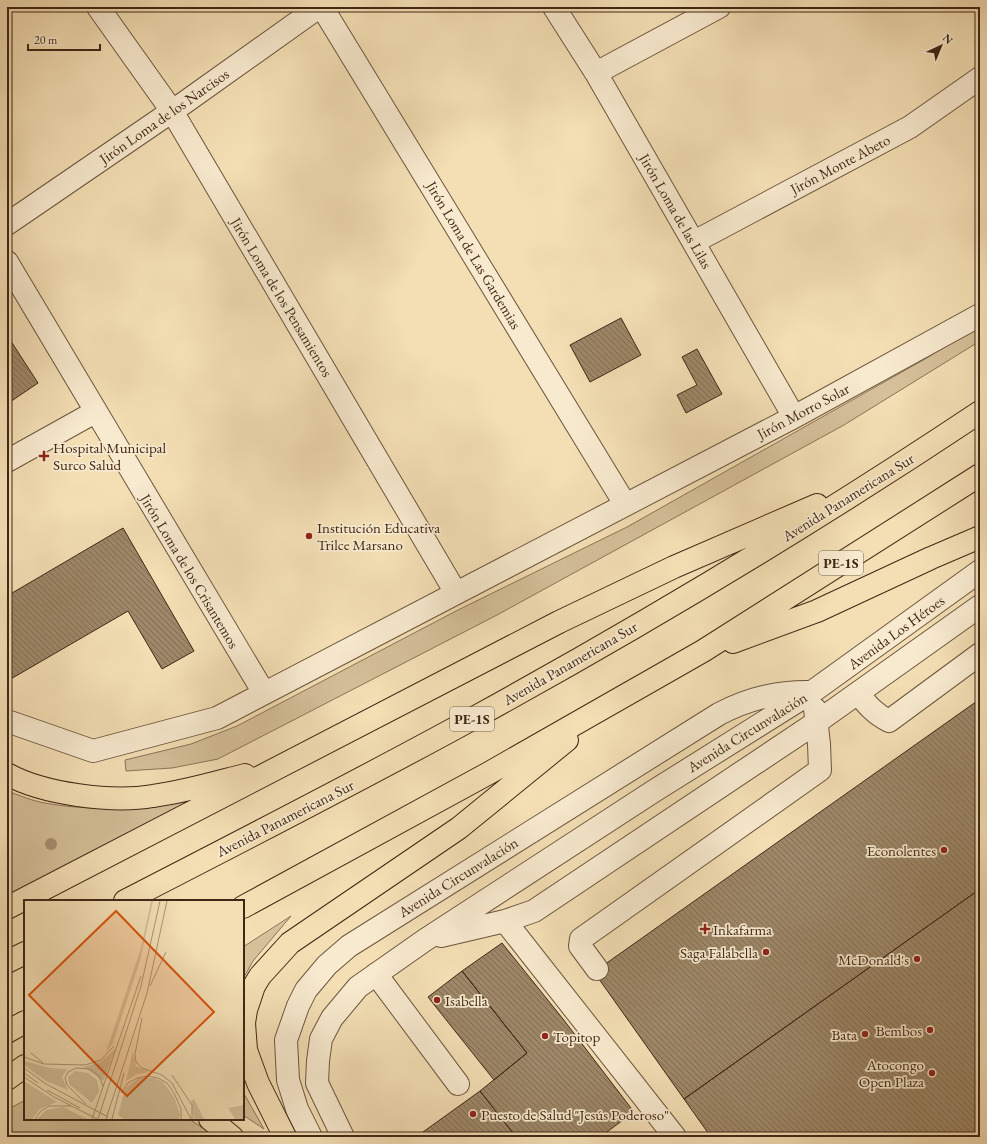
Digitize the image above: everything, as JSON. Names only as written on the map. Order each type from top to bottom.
[{"type":"highway","name":"Avenida Panamericana Sur","points":[[127,900],[471,720],[708,584],[882,477],[980,412]]},
{"type":"highway","name":"PE-1S","points":[[244,906],[374,837],[703,651],[980,475]]},
{"type":"highway","points":[[7,908],[587,608],[743,536],[882,477]]},
{"type":"highway","points":[[703,651],[778,627],[817,611],[980,537]]},
{"type":"highway","points":[[285,1137],[258,1083],[246,1050],[244,1022],[246,1010],[254,986],[260,976],[290,943],[459,828],[533,769],[604,708]]},
{"type":"highway","points":[[7,774],[51,791],[84,795],[152,797],[181,792],[286,763]]},
{"type":"highway","points":[[7,962],[24,954]]},
{"type":"highway","points":[[7,1032],[24,1023]]},
{"type":"highway","points":[[7,1079],[24,1067]]},
{"type":"highway","points":[[7,1088],[24,1083]]},
{"type":"highway","points":[[211,1120],[232,1137]]},
{"type":"street","name":"Jirón Loma de los Pensamientos","points":[[98,7],[172,111],[456,592]]},
{"type":"street","name":"Jirón Loma de los Narcisos","points":[[7,224],[320,7]]},
{"type":"street","name":"Jirón Loma de Las Gardemias","points":[[320,7],[625,504]]},
{"type":"street","name":"Jirón Loma de las Lilas","points":[[554,7],[596,73],[794,417]]},
{"type":"street","points":[[596,73],[719,7]]},
{"type":"street","name":"Jirón Monte Abeto","points":[[694,242],[910,127],[980,78]]},
{"type":"street","name":"Jirón Loma de los Crisantemos","points":[[7,262],[95,412],[264,693]]},
{"type":"street","name":"Jirón Morro Solar","points":[[7,721],[93,751],[218,718],[456,592],[794,417],[980,315]]},
{"type":"street","points":[[7,461],[95,412]]},
{"type":"street","name":"Avenida Los Héroes","points":[[812,692],[980,571]]},
{"type":"street","points":[[424,940],[505,921],[534,911],[825,716],[980,606]]},
{"type":"street","points":[[858,693],[870,707],[880,716],[889,721],[980,654]]},
{"type":"street","points":[[597,969],[580,946],[581,939],[820,770],[825,716],[812,692]]},
{"type":"street","name":"Avenida Circunvalación","points":[[343,1137],[317,1083],[321,1039],[340,1006],[358,986],[424,940],[654,791],[812,692]]},
{"type":"street","name":"Avenida Circunvalación","points":[[311,1137],[296,1109],[288,1080],[286,1040],[298,1006],[306,990],[327,965],[349,946],[719,714],[739,704],[760,697],[777,693],[812,692]]},
{"type":"street","points":[[505,921],[675,1137]]},
{"type":"street","points":[[376,974],[458,1084]]},
{"type":"shaded area","points":[[980,325],[980,341],[844,425],[497,615],[218,759],[172,768],[126,771],[125,760],[191,744],[237,726],[456,611],[627,527],[925,359]]},
{"type":"shaded area","points":[[7,791],[40,802],[86,808],[126,808],[208,798],[7,895]]},
{"type":"shaded area","points":[[291,916],[253,961],[244,977],[244,946]]},
{"type":"shaded area","points":[[244,1094],[264,1129],[244,1116]]},
{"type":"shaded area","points":[[24,1101],[24,1120],[191,1120],[214,1137],[7,1137],[7,1110]]},
{"type":"building","points":[[621,318],[641,355],[590,382],[570,345]]},
{"type":"building","points":[[7,335],[38,383],[7,404]]},
{"type":"building","points":[[697,349],[722,394],[686,413],[677,395],[697,385],[682,357]]},
{"type":"building","points":[[123,528],[194,651],[162,669],[128,611],[9,680],[7,679],[7,596]]},
{"type":"building","points":[[980,699],[980,889],[684,1099],[594,972]]},
{"type":"building","points":[[980,889],[980,1137],[711,1137],[684,1099]]},
{"type":"building","name":"Topitop","points":[[502,943],[563,1019],[634,1112],[600,1137],[516,1137],[480,1091],[527,1053],[462,971]]},
{"type":"building","points":[[462,971],[527,1053],[494,1080],[428,997]]},
{"type":"building","name":"Puesto de Salud \"Jesús Poderoso\"","points":[[480,1091],[516,1137],[416,1137]]},
{"type":"place","name":"Hospital Municipal Surco Salud","points":[[44,456]]},
{"type":"place","name":"Institución Educativa Trilce Marsano","points":[[309,536]]},
{"type":"place","name":"Econolentes","points":[[944,850]]},
{"type":"place","name":"Inkafarma","points":[[705,929]]},
{"type":"place","name":"Saga Falabella","points":[[766,952]]},
{"type":"place","name":"McDonald's","points":[[917,959]]},
{"type":"place","name":"Isabella","points":[[437,1000]]},
{"type":"place","name":"Bembos","points":[[930,1030]]},
{"type":"place","name":"Bata","points":[[865,1034]]},
{"type":"place","name":"Topitop","points":[[545,1036]]},
{"type":"place","name":"Atocongo Open Plaza","points":[[932,1073]]},
{"type":"place","name":"Puesto de Salud \"Jesús Poderoso\"","points":[[473,1114]]}]
